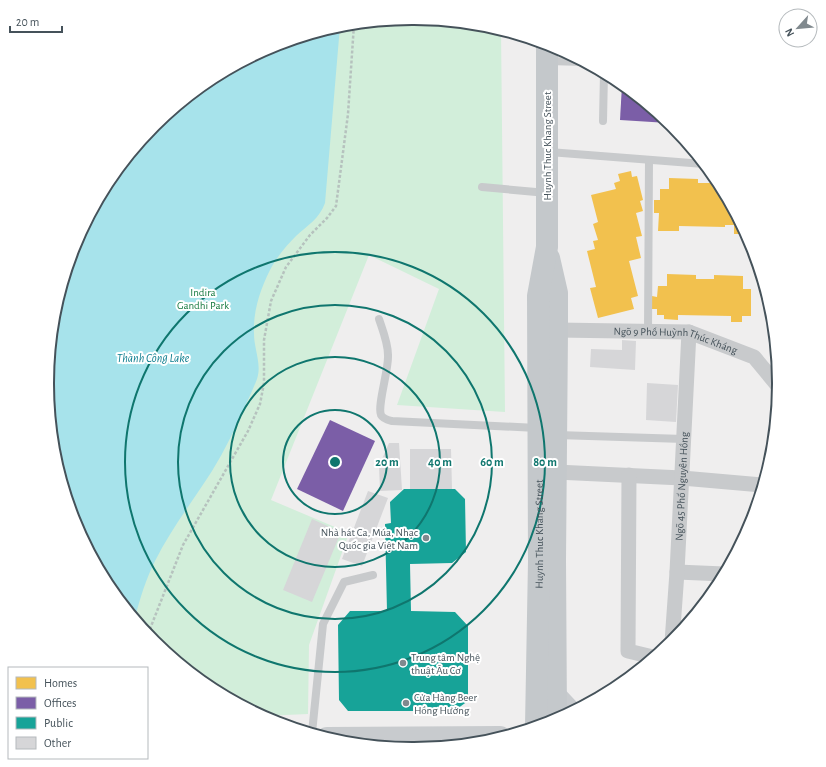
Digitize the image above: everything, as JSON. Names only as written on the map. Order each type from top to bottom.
[{"type":"main road","name":"Huynh Thuc Khang Street","points":[[547,52],[547,248],[538,296],[547,431],[556,472],[556,712]]},
{"type":"main road","name":"Huynh Thuc Khang Street","points":[[536,720],[539,561],[547,431],[557,330],[557,292],[547,248]]},
{"type":"street","name":"Ngõ 9 Phố Huỳnh Thúc Kháng","points":[[557,330],[689,332],[754,357],[772,378]]},
{"type":"street","name":"Ngõ 45 Phố Nguyên Hồng","points":[[673,630],[689,332]]},
{"type":"street","points":[[556,472],[682,478],[756,485]]},
{"type":"street","points":[[629,475],[628,651],[646,655]]},
{"type":"street","points":[[677,572],[717,574]]},
{"type":"street","points":[[556,696],[567,707]]},
{"type":"street","points":[[359,738],[471,737]]},
{"type":"lane","points":[[603,121],[604,80]]},
{"type":"lane","points":[[547,152],[696,163]]},
{"type":"lane","points":[[648,331],[649,160]]},
{"type":"lane","points":[[482,188],[548,193]]},
{"type":"lane","points":[[379,319],[389,356],[380,409],[381,415],[385,419],[392,421],[684,439]]},
{"type":"lane","points":[[313,728],[323,624],[344,582],[373,575]]},
{"type":"path","points":[[151,628],[183,545],[248,431],[260,404],[264,383],[264,340],[270,300],[286,267],[310,235],[327,218],[336,206],[348,114],[354,30]]},
{"type":"green space","name":"Indira Gandhi Park","points":[[413,25],[436,26],[460,28],[501,36],[505,412],[397,405],[439,289],[369,255],[271,500],[349,533],[309,645],[308,714],[276,715],[234,694],[195,668],[143,620],[115,583],[91,542],[74,499],[67,476],[61,453],[55,407],[55,360],[61,314],[67,291],[82,246],[91,225],[115,184],[129,165],[143,147],[177,114],[214,85],[234,73],[276,52],[298,44],[320,37],[366,28]]},
{"type":"water","name":"Thành Công Lake","points":[[339,33],[325,203],[317,217],[296,236],[282,252],[266,278],[260,293],[254,325],[254,340],[259,368],[256,382],[234,430],[212,471],[182,515],[155,561],[137,612],[115,583],[91,542],[74,499],[61,453],[55,407],[55,360],[61,314],[74,268],[91,225],[115,184],[143,147],[177,114],[214,85],[254,62],[298,44]]},
{"type":"building: Homes","points":[[631,171],[632,177],[637,176],[643,200],[640,201],[643,211],[636,213],[642,236],[636,237],[641,258],[629,261],[638,296],[631,298],[634,309],[598,318],[590,288],[596,287],[587,251],[595,249],[593,241],[598,240],[593,224],[598,222],[591,195],[616,189],[614,183],[620,181],[618,174]]},
{"type":"building: Homes","points":[[669,178],[698,179],[698,183],[710,183],[735,225],[739,234],[734,234],[734,225],[725,225],[725,227],[679,226],[679,231],[658,231],[659,213],[654,213],[654,200],[660,200],[660,189],[669,189]]},
{"type":"building: Homes","points":[[667,274],[696,275],[696,279],[714,279],[714,275],[743,276],[743,289],[751,289],[751,316],[742,316],[742,322],[731,322],[731,316],[678,315],[678,320],[664,319],[664,315],[657,315],[657,309],[652,309],[652,296],[657,297],[658,286],[667,286]]},
{"type":"building: Offices","points":[[622,92],[658,122],[620,120]]},
{"type":"building: Offices","points":[[330,420],[375,441],[343,511],[297,489]]},
{"type":"building: Public","name":"Trung tâm Nghệ thuật Âu Cơ","points":[[404,489],[455,489],[465,499],[466,552],[452,563],[410,564],[411,611],[455,612],[468,626],[468,701],[454,711],[348,711],[339,700],[338,625],[350,611],[387,611],[385,524],[391,523],[390,502]]},
{"type":"building: Other","points":[[622,340],[636,341],[635,370],[590,367],[591,349],[622,350]]},
{"type":"building: Other","points":[[647,383],[678,385],[676,422],[646,420]]},
{"type":"building: Other","points":[[389,443],[399,443],[402,490],[380,491],[379,466]]},
{"type":"building: Other","points":[[410,449],[451,449],[452,489],[410,489]]},
{"type":"building: Other","points":[[368,491],[388,498],[362,566],[342,559]]},
{"type":"building: Other","points":[[312,519],[341,532],[312,602],[283,590]]},
{"type":"place","name":"Nhà hát Ca, Múa, Nhạc Quốc gia Việt Nam","points":[[426,538]]},
{"type":"place","name":"Trung tâm Nghệ thuật Âu Cơ","points":[[403,663]]},
{"type":"place","name":"Cửa Hàng Beer Hồng Hưởng","points":[[406,703]]}]
